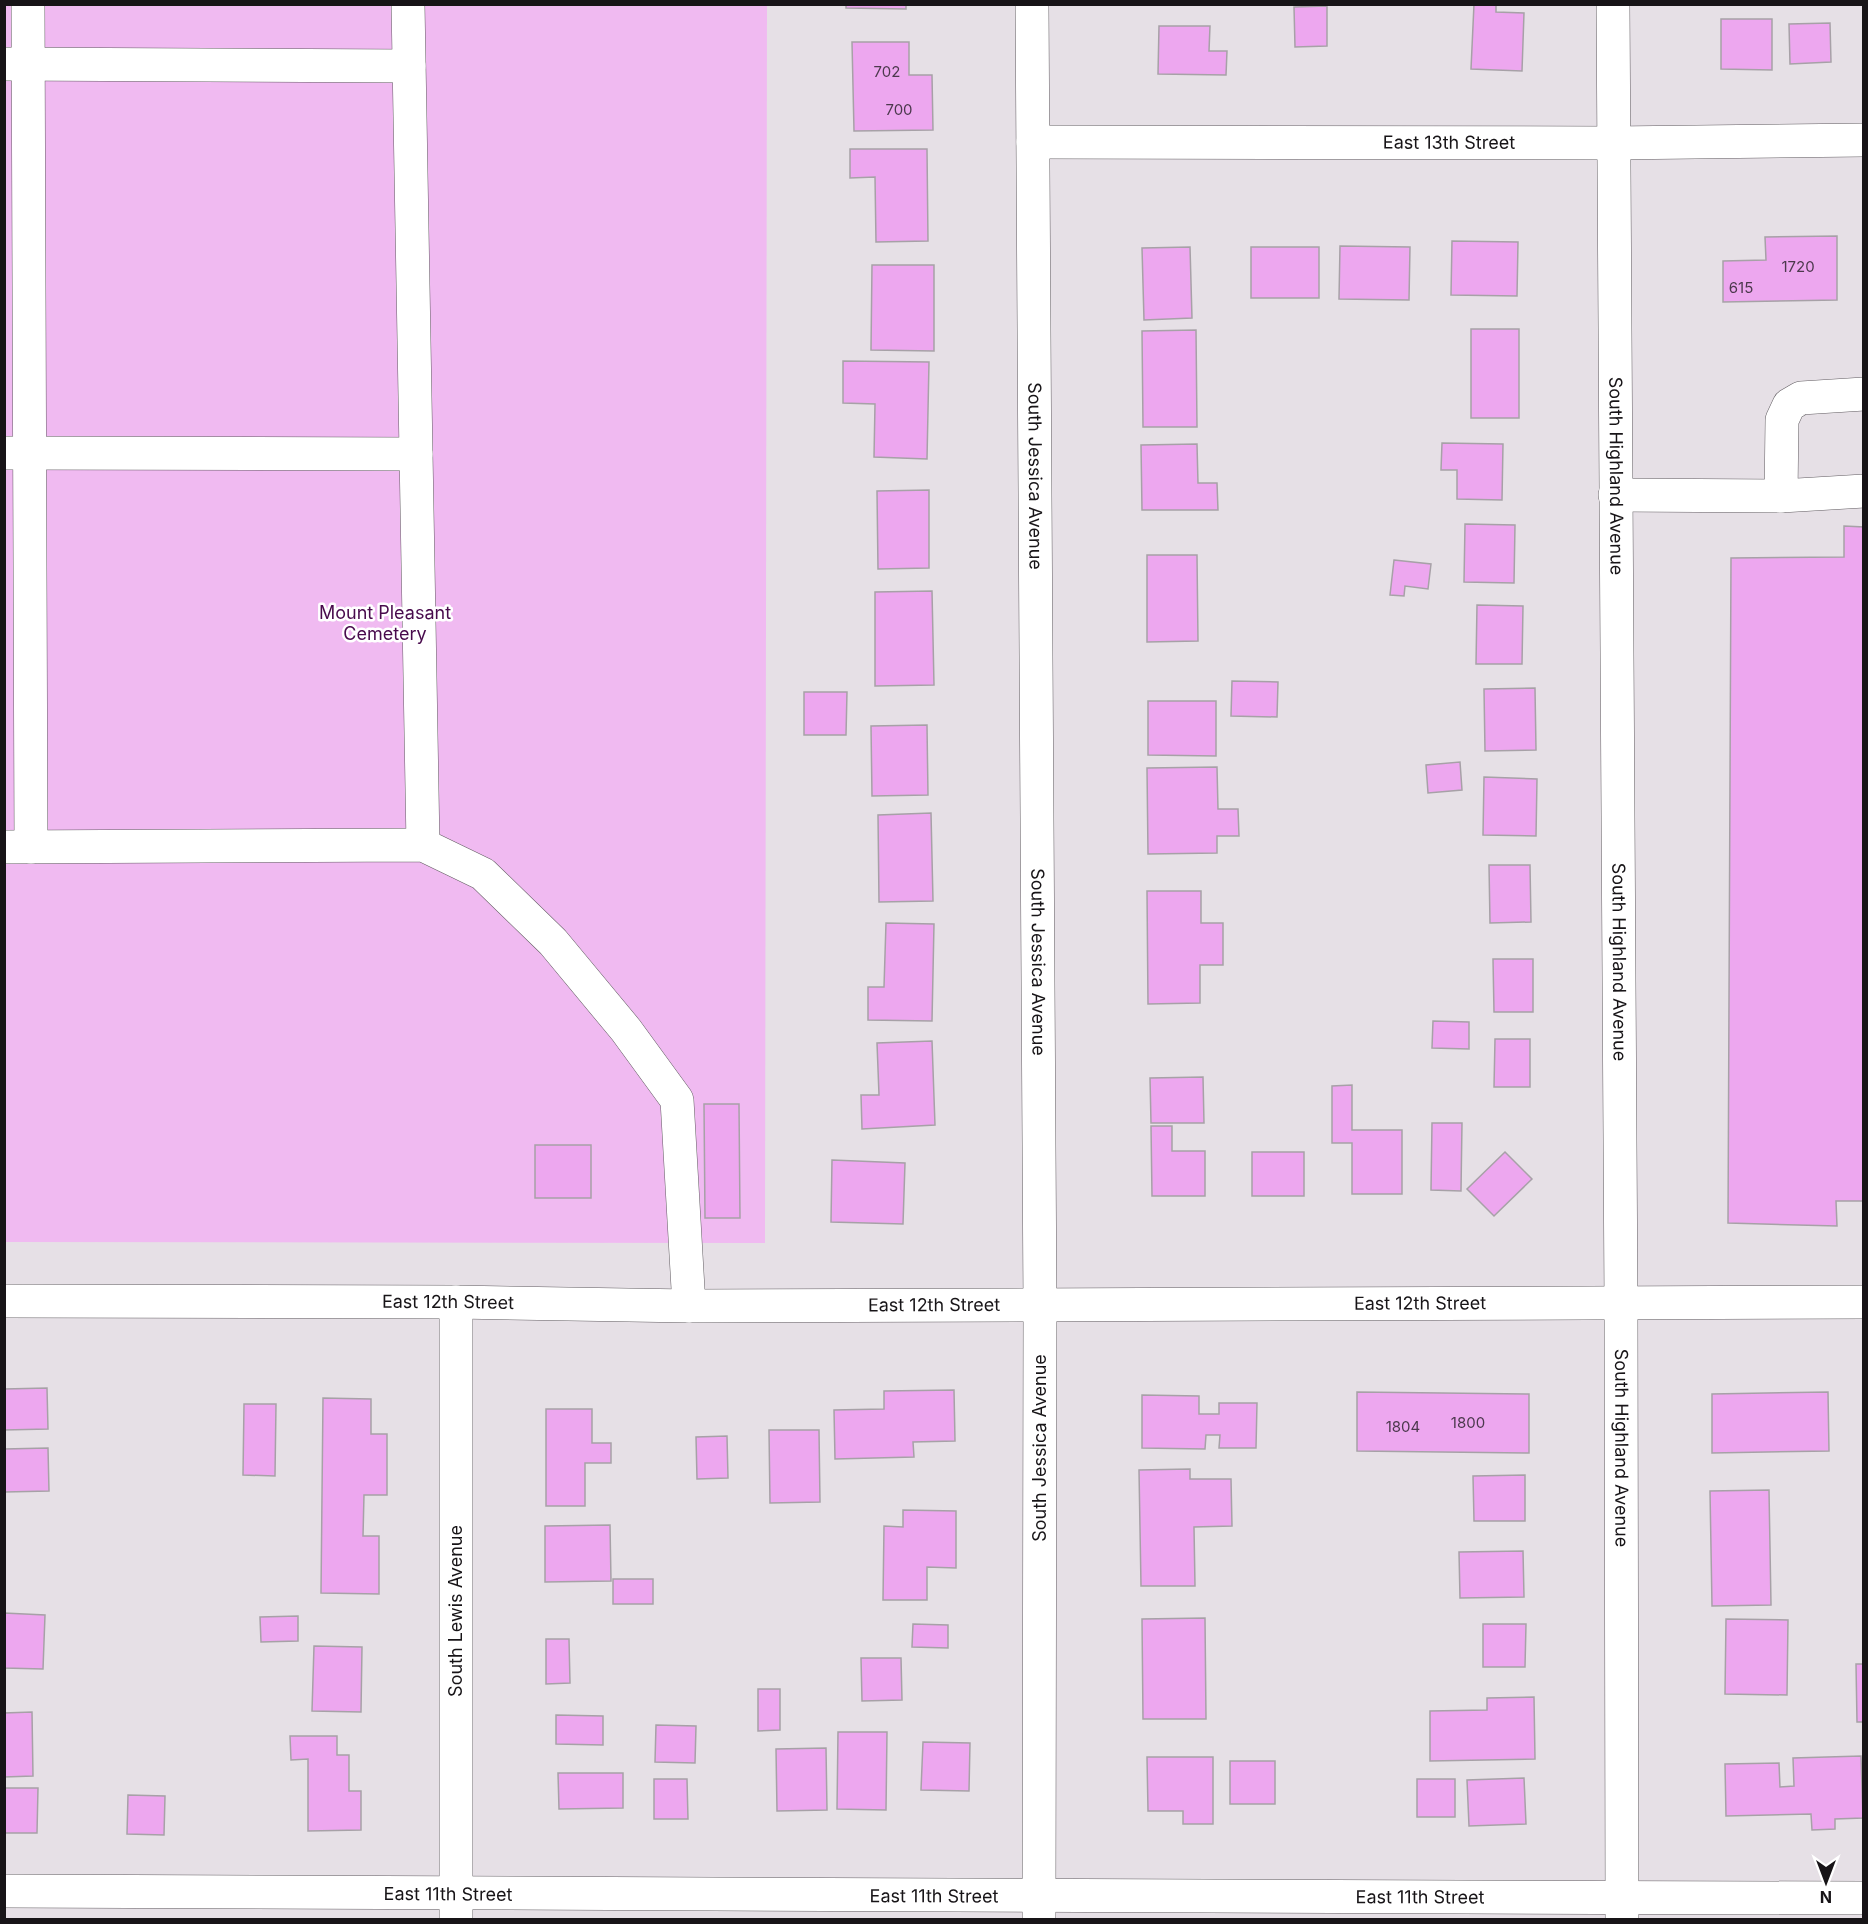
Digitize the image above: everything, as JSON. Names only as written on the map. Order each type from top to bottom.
[{"type":"street","points":[[28,4],[17,64],[18,847],[423,845],[483,874],[553,942],[626,1030],[676,1100],[689,1306]]},
{"type":"street","points":[[408,4],[423,845]]},
{"type":"street","name":"South Jessica Avenue","points":[[1032,4],[1040,1306],[1039,1908]]},
{"type":"street","name":"South Highland Avenue","points":[[1613,4],[1621,1302],[1622,1909]]},
{"type":"street","points":[[17,64],[409,66]]},
{"type":"street","name":"East 13th Street","points":[[1033,142],[1613,143],[1863,140]]},
{"type":"street","points":[[1781,496],[1782,420],[1789,405],[1801,398],[1863,394]]},
{"type":"street","points":[[17,453],[416,454]]},
{"type":"street","points":[[1615,495],[1781,496],[1863,491]]},
{"type":"street","name":"East 12th Street","points":[[4,1301],[456,1302],[689,1306],[1863,1302]]},
{"type":"street","name":"South Lewis Avenue","points":[[456,1302],[456,1907]]},
{"type":"street","name":"East 11th Street","points":[[4,1891],[456,1907],[1622,1909],[1863,1898]]},
{"type":"green space","name":"Mount Pleasant Cemetery","points":[[5,5],[767,5],[765,1243],[5,1242]]},
{"type":"building","points":[[846,4],[906,4],[906,9],[846,8]]},
{"type":"building","points":[[1474,4],[1496,4],[1496,12],[1524,13],[1522,71],[1471,69]]},
{"type":"building","points":[[1327,6],[1327,46],[1295,47],[1294,7]]},
{"type":"building","points":[[1721,19],[1772,19],[1772,70],[1721,69]]},
{"type":"building","points":[[1830,23],[1831,62],[1790,64],[1789,24]]},
{"type":"building","points":[[1159,26],[1210,26],[1209,51],[1227,51],[1226,75],[1158,74]]},
{"type":"building","points":[[852,42],[909,42],[909,75],[932,75],[933,130],[854,131]]},
{"type":"building","points":[[850,149],[927,149],[928,241],[876,242],[875,177],[850,178]]},
{"type":"building","points":[[1837,236],[1837,300],[1723,302],[1723,261],[1766,260],[1765,237]]},
{"type":"building","points":[[1452,241],[1518,242],[1517,296],[1451,295]]},
{"type":"building","points":[[1340,246],[1410,247],[1409,300],[1339,299]]},
{"type":"building","points":[[1190,247],[1192,318],[1144,320],[1142,248]]},
{"type":"building","points":[[1251,247],[1319,247],[1319,298],[1251,298]]},
{"type":"building","points":[[872,265],[934,265],[934,351],[871,350]]},
{"type":"building","points":[[1471,329],[1519,329],[1519,418],[1471,418]]},
{"type":"building","points":[[1196,330],[1197,427],[1143,427],[1142,331]]},
{"type":"building","points":[[843,361],[929,362],[927,459],[874,457],[875,404],[843,403]]},
{"type":"building","points":[[1442,443],[1503,444],[1502,500],[1457,499],[1457,470],[1441,470]]},
{"type":"building","points":[[1197,444],[1198,483],[1217,483],[1218,510],[1142,510],[1141,445]]},
{"type":"building","points":[[929,490],[929,568],[878,569],[877,491]]},
{"type":"building","points":[[1465,524],[1515,525],[1514,583],[1464,582]]},
{"type":"building","points":[[1844,526],[1864,527],[1864,1201],[1836,1201],[1837,1226],[1728,1223],[1731,558],[1844,557]]},
{"type":"building","points":[[1147,555],[1197,555],[1198,641],[1147,642]]},
{"type":"building","points":[[1394,560],[1431,564],[1428,589],[1405,586],[1404,596],[1390,595]]},
{"type":"building","points":[[932,591],[934,685],[875,686],[875,592]]},
{"type":"building","points":[[1477,605],[1523,606],[1522,664],[1476,664]]},
{"type":"building","points":[[1232,681],[1278,682],[1277,717],[1231,716]]},
{"type":"building","points":[[1535,688],[1536,750],[1485,751],[1484,689]]},
{"type":"building","points":[[804,692],[847,692],[846,735],[804,735]]},
{"type":"building","points":[[1148,701],[1216,701],[1216,756],[1148,755]]},
{"type":"building","points":[[927,725],[928,795],[872,796],[871,726]]},
{"type":"building","points":[[1460,762],[1462,790],[1428,793],[1426,765]]},
{"type":"building","points":[[1217,767],[1218,809],[1238,809],[1239,836],[1217,836],[1217,853],[1148,854],[1147,768]]},
{"type":"building","points":[[1484,777],[1537,779],[1536,836],[1483,835]]},
{"type":"building","points":[[931,813],[933,901],[879,902],[878,815]]},
{"type":"building","points":[[1489,865],[1530,865],[1531,922],[1490,923]]},
{"type":"building","points":[[1147,891],[1201,891],[1201,923],[1223,923],[1223,965],[1200,965],[1200,1003],[1148,1004]]},
{"type":"building","points":[[886,923],[934,924],[932,1021],[868,1020],[868,987],[884,987]]},
{"type":"building","points":[[1493,959],[1533,959],[1533,1012],[1494,1012]]},
{"type":"building","points":[[1433,1021],[1469,1022],[1469,1049],[1432,1048]]},
{"type":"building","points":[[1495,1039],[1530,1039],[1530,1087],[1494,1087]]},
{"type":"building","points":[[932,1041],[935,1125],[862,1129],[861,1095],[879,1095],[877,1043]]},
{"type":"building","points":[[1203,1077],[1204,1123],[1151,1123],[1150,1078]]},
{"type":"building","points":[[1352,1085],[1352,1130],[1402,1130],[1402,1194],[1352,1194],[1352,1143],[1332,1143],[1332,1086]]},
{"type":"building","points":[[704,1104],[739,1104],[740,1218],[705,1218]]},
{"type":"building","points":[[1432,1123],[1462,1123],[1461,1191],[1431,1190]]},
{"type":"building","points":[[1151,1126],[1172,1126],[1172,1151],[1205,1151],[1205,1196],[1152,1196]]},
{"type":"building","points":[[535,1145],[591,1145],[591,1198],[535,1198]]},
{"type":"building","points":[[1252,1152],[1304,1152],[1304,1196],[1252,1196]]},
{"type":"building","points":[[1505,1152],[1532,1179],[1494,1216],[1467,1189]]},
{"type":"building","points":[[832,1160],[905,1163],[903,1224],[831,1222]]},
{"type":"building","points":[[47,1388],[48,1429],[4,1430],[4,1389]]},
{"type":"building","points":[[954,1390],[955,1441],[913,1442],[914,1457],[835,1459],[834,1410],[884,1409],[884,1391]]},
{"type":"building","points":[[1357,1392],[1529,1394],[1529,1453],[1357,1451]]},
{"type":"building","points":[[1828,1392],[1829,1451],[1712,1453],[1712,1394]]},
{"type":"building","points":[[1142,1395],[1199,1396],[1199,1414],[1219,1414],[1219,1403],[1257,1403],[1256,1448],[1219,1448],[1220,1435],[1206,1435],[1205,1449],[1142,1448]]},
{"type":"building","points":[[323,1398],[371,1399],[371,1434],[387,1434],[387,1495],[364,1495],[363,1536],[379,1536],[379,1594],[321,1593]]},
{"type":"building","points":[[244,1404],[276,1404],[275,1476],[243,1475]]},
{"type":"building","points":[[546,1409],[592,1409],[592,1443],[611,1443],[611,1463],[585,1463],[585,1506],[546,1506]]},
{"type":"building","points":[[769,1430],[819,1430],[820,1502],[770,1503]]},
{"type":"building","points":[[727,1436],[728,1478],[697,1479],[696,1437]]},
{"type":"building","points":[[48,1448],[49,1491],[5,1492],[4,1449]]},
{"type":"building","points":[[1190,1469],[1190,1479],[1231,1479],[1232,1526],[1194,1527],[1195,1586],[1141,1586],[1139,1470]]},
{"type":"building","points":[[1525,1475],[1525,1521],[1474,1521],[1473,1476]]},
{"type":"building","points":[[1769,1490],[1771,1605],[1712,1606],[1710,1491]]},
{"type":"building","points":[[903,1510],[956,1511],[956,1568],[927,1567],[927,1600],[883,1600],[884,1526],[903,1527]]},
{"type":"building","points":[[610,1525],[611,1581],[545,1582],[545,1526]]},
{"type":"building","points":[[1523,1551],[1524,1597],[1460,1598],[1459,1552]]},
{"type":"building","points":[[613,1579],[653,1579],[653,1604],[613,1604]]},
{"type":"building","points":[[4,1613],[45,1615],[43,1669],[4,1668]]},
{"type":"building","points":[[298,1616],[298,1641],[261,1642],[260,1617]]},
{"type":"building","points":[[1205,1618],[1206,1719],[1143,1719],[1142,1619]]},
{"type":"building","points":[[1726,1619],[1788,1620],[1787,1695],[1725,1694]]},
{"type":"building","points":[[913,1624],[948,1625],[948,1648],[912,1647]]},
{"type":"building","points":[[1483,1624],[1526,1624],[1525,1667],[1483,1667]]},
{"type":"building","points":[[546,1639],[569,1639],[570,1683],[546,1684]]},
{"type":"building","points":[[314,1646],[362,1647],[361,1712],[312,1711]]},
{"type":"building","points":[[861,1658],[901,1658],[902,1700],[862,1701]]},
{"type":"building","points":[[1856,1664],[1864,1664],[1864,1722],[1857,1722]]},
{"type":"building","points":[[758,1689],[780,1689],[780,1730],[758,1731]]},
{"type":"building","points":[[1534,1697],[1535,1759],[1430,1761],[1430,1711],[1487,1710],[1487,1698]]},
{"type":"building","points":[[32,1712],[33,1776],[4,1777],[4,1713]]},
{"type":"building","points":[[556,1715],[603,1716],[603,1745],[556,1744]]},
{"type":"building","points":[[656,1725],[696,1726],[695,1763],[655,1762]]},
{"type":"building","points":[[838,1732],[887,1732],[886,1810],[837,1809]]},
{"type":"building","points":[[290,1736],[337,1736],[337,1755],[349,1755],[349,1791],[361,1791],[361,1830],[308,1831],[308,1759],[291,1760]]},
{"type":"building","points":[[923,1742],[970,1743],[969,1791],[921,1790]]},
{"type":"building","points":[[826,1748],[827,1810],[777,1811],[776,1749]]},
{"type":"building","points":[[1861,1756],[1863,1818],[1835,1819],[1835,1829],[1812,1830],[1811,1814],[1726,1816],[1725,1764],[1779,1763],[1780,1787],[1794,1786],[1793,1758]]},
{"type":"building","points":[[1147,1757],[1213,1757],[1213,1824],[1183,1824],[1183,1811],[1148,1811]]},
{"type":"building","points":[[1230,1761],[1275,1761],[1275,1804],[1230,1804]]},
{"type":"building","points":[[558,1773],[623,1773],[623,1808],[559,1809]]},
{"type":"building","points":[[1524,1778],[1526,1824],[1469,1826],[1467,1780]]},
{"type":"building","points":[[654,1779],[687,1779],[688,1819],[654,1819]]},
{"type":"building","points":[[1417,1779],[1455,1779],[1455,1817],[1417,1817]]},
{"type":"building","points":[[4,1788],[38,1788],[37,1833],[4,1833]]},
{"type":"building","points":[[128,1795],[165,1796],[164,1835],[127,1834]]}]
